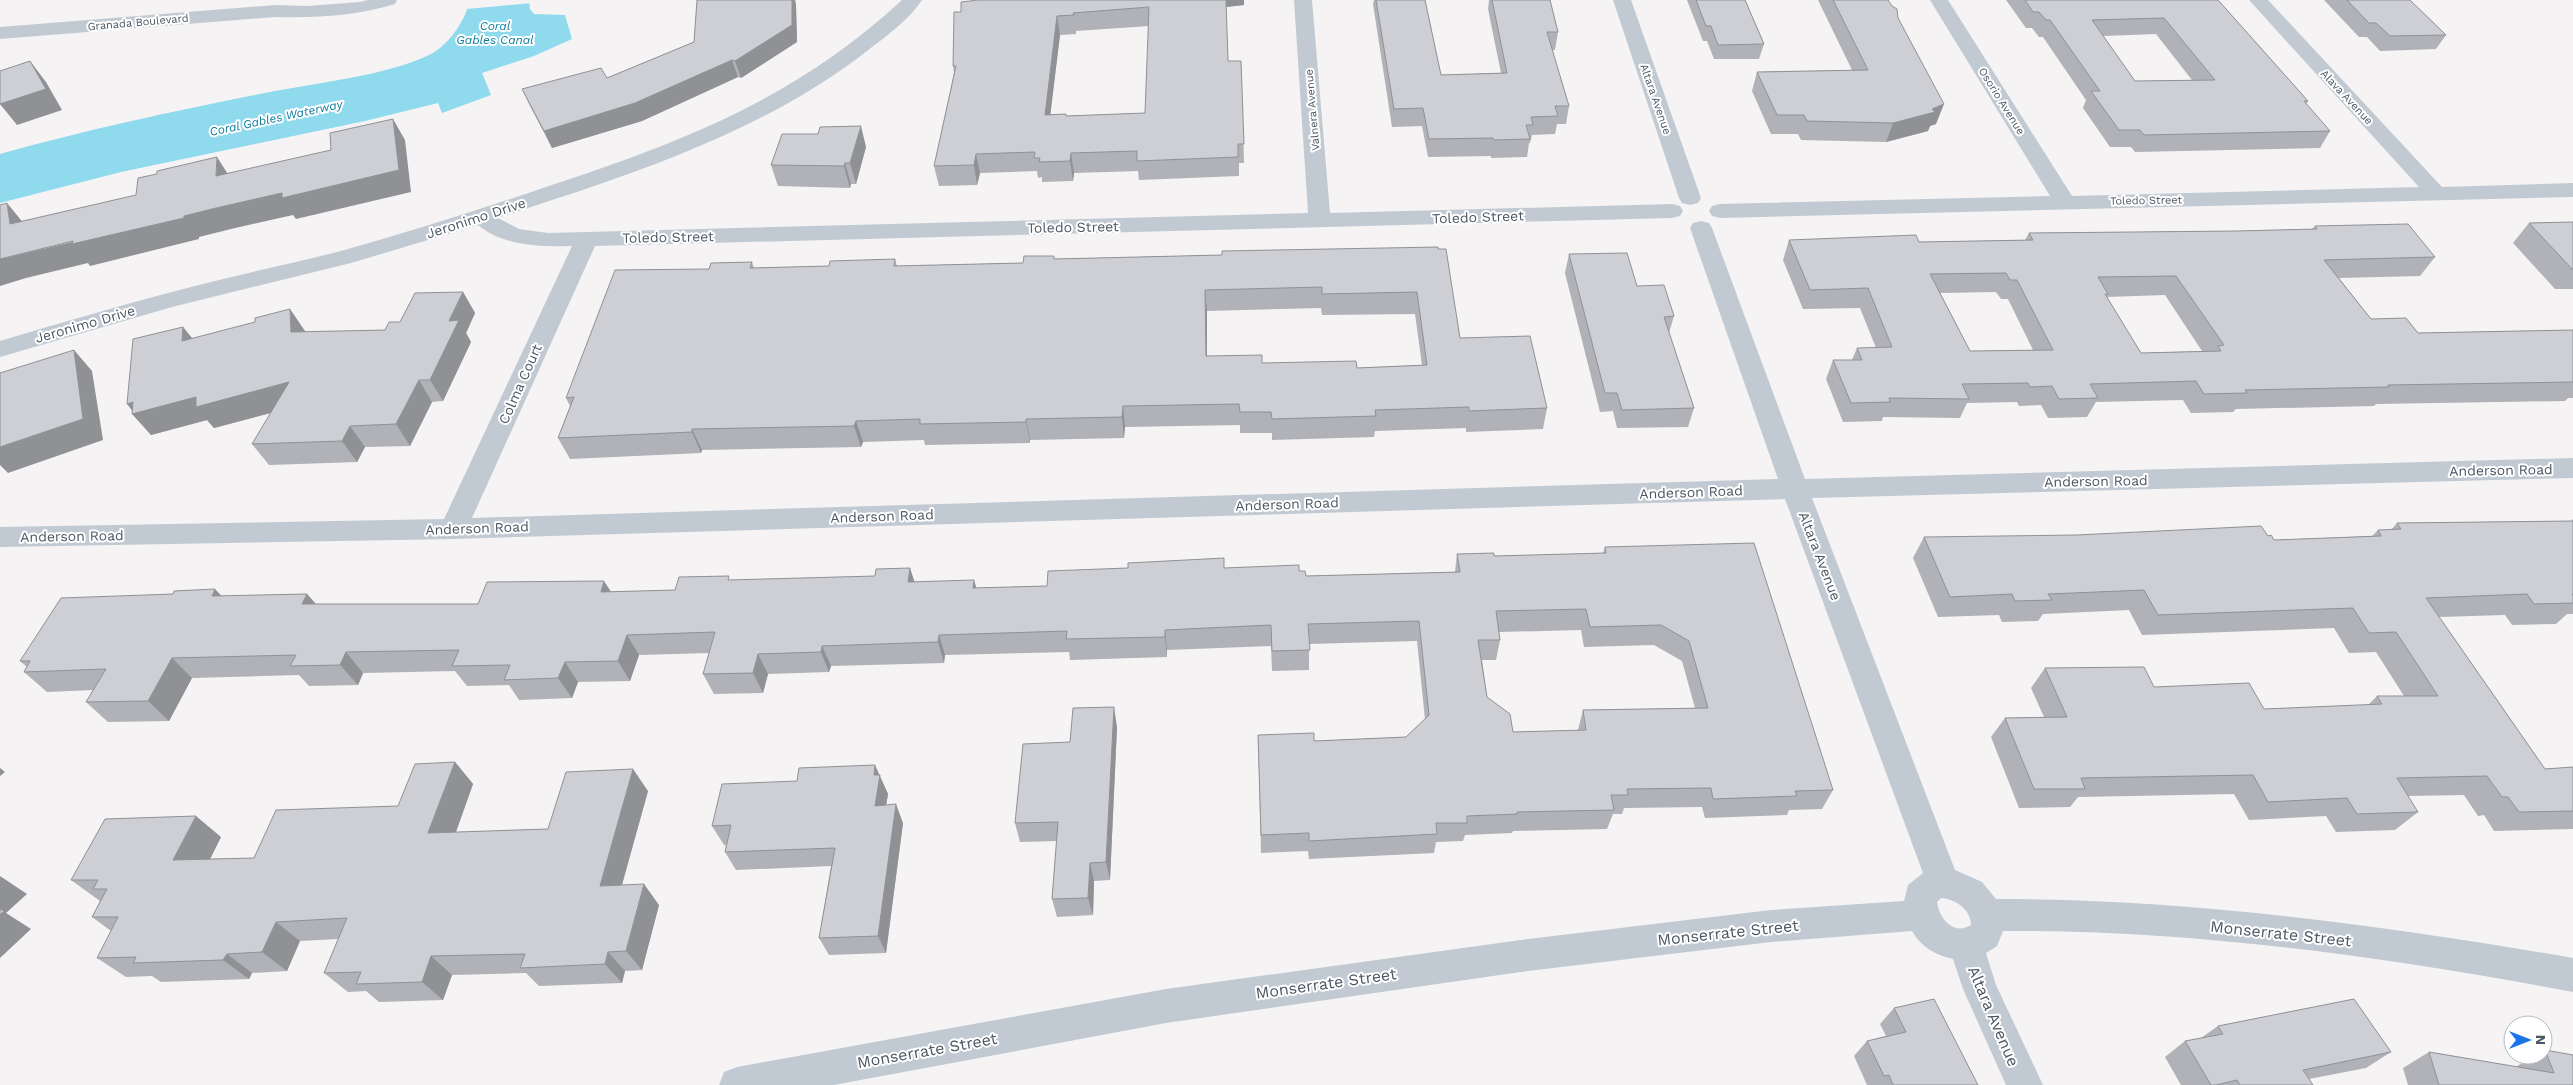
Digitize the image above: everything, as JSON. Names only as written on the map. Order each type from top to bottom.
[{"type":"street","name":"Granada Boulevard","points":[[0,33],[276,10],[311,2],[333,0]]},
{"type":"street","name":"Granada Boulevard","points":[[276,10],[306,12],[362,8],[388,0]]},
{"type":"street","name":"Jeronimo Drive","points":[[0,349],[169,300],[356,254],[481,216],[681,147],[769,106],[837,66],[874,36],[913,0]]},
{"type":"street","name":"Valnera Avenue","points":[[1303,0],[1320,221]]},
{"type":"street","name":"Altara Avenue","points":[[1622,0],[1690,198]]},
{"type":"street","name":"Osorio Avenue","points":[[1939,0],[2065,202]]},
{"type":"street","name":"Alava Avenue","points":[[2258,0],[2436,193]]},
{"type":"street","name":"Toledo Street","points":[[1710,220],[2065,202],[2573,190]]},
{"type":"street","points":[[1690,198],[1705,200],[1717,207],[1710,220],[1682,222],[1672,211],[1675,204],[1690,198]]},
{"type":"street","name":"Toledo Street","points":[[481,216],[495,229],[521,237],[548,240],[1672,211]]},
{"type":"street","name":"Altara Avenue","points":[[1710,220],[1795,489],[1943,883]]},
{"type":"street","name":"Colma Court","points":[[453,529],[586,238]]},
{"type":"street","name":"Anderson Road","points":[[0,537],[453,529],[2573,468]]},
{"type":"street","points":[[1943,883],[1964,889],[1975,897],[1987,915],[1986,932],[1982,938],[1966,945],[1944,940],[1934,934],[1920,915],[1920,896],[1925,889],[1933,884],[1943,883]]},
{"type":"street","name":"Monserrate Street","points":[[737,1085],[1166,1006],[1547,953],[1771,926],[1920,915]]},
{"type":"street","name":"Monserrate Street","points":[[1987,915],[2062,915],[2237,928],[2460,955],[2573,975]]},
{"type":"street","name":"Altara Avenue","points":[[1966,945],[1980,989],[2025,1085]]},
{"type":"water","name":"Coral Gables Canal","points":[[469,0],[529,0],[530,9],[534,14],[565,15],[572,39],[534,56],[482,73],[491,95],[442,113],[438,103],[365,121],[121,172],[0,203],[0,154],[134,120],[395,68],[431,54],[444,45],[461,22]]},
{"type":"pier","points":[[467,0],[532,0],[532,3],[466,9]]},
{"type":"building","points":[[697,0],[792,0],[792,25],[735,61],[732,60],[635,103],[544,131],[522,89],[601,68],[607,78],[694,42]]},
{"type":"building","points":[[978,0],[1226,0],[1228,61],[1241,61],[1244,144],[1238,144],[1238,157],[1137,161],[1137,151],[1071,153],[1070,161],[1039,162],[1040,158],[1034,158],[1035,152],[976,154],[974,165],[934,166],[956,66],[953,66],[954,12],[961,12],[961,2]],"holes":[[[1149,7],[1145,113],[1045,115],[1057,16]]]},
{"type":"building","points":[[1376,0],[1425,0],[1441,75],[1507,73],[1492,0],[1550,0],[1558,32],[1547,32],[1569,106],[1555,106],[1558,116],[1531,117],[1533,125],[1526,125],[1530,139],[1429,139],[1423,108],[1394,109]]},
{"type":"building","points":[[1696,0],[1745,0],[1764,44],[1718,45],[1711,26],[1706,26]]},
{"type":"building","points":[[1833,0],[1888,0],[1897,9],[1898,18],[1944,104],[1932,109],[1935,112],[1893,123],[1807,121],[1804,115],[1777,115],[1757,72],[1868,70]]},
{"type":"building","points":[[2025,0],[2218,0],[2308,101],[2304,101],[2330,131],[2144,135],[2140,130],[2119,130],[2091,91],[2100,91],[2050,20],[2046,20],[2039,12],[2033,12]],"holes":[[[2164,18],[2215,80],[2135,81],[2092,20]]]},
{"type":"building","points":[[2347,0],[2410,0],[2446,35],[2390,36],[2376,23],[2369,23]]},
{"type":"building","points":[[30,61],[46,89],[0,104],[0,71]]},
{"type":"building","points":[[393,119],[399,170],[282,198],[282,193],[184,216],[184,218],[72,244],[73,241],[0,259],[0,205],[7,203],[10,224],[136,195],[138,178],[157,174],[157,171],[217,157],[216,176],[331,150],[330,133]]},
{"type":"building","points":[[861,126],[850,163],[845,163],[844,166],[771,165],[782,134],[818,134],[820,127]]},
{"type":"building","points":[[2573,222],[2573,270],[2529,223]]},
{"type":"building","points":[[2408,224],[2435,257],[2324,260],[2371,319],[2406,318],[2418,333],[2573,330],[2573,382],[2388,385],[2389,387],[2245,390],[2247,393],[2204,394],[2196,381],[2090,384],[2098,398],[2059,399],[2052,386],[2030,387],[2028,383],[1962,384],[1969,399],[1889,398],[1890,402],[1851,403],[1833,360],[1862,360],[1857,348],[1892,347],[1868,288],[1810,290],[1789,240],[1916,235],[1919,242],[2033,240],[2029,233],[2317,229],[2315,226]],"holes":[[[2006,273],[2010,280],[2017,280],[2053,350],[1970,351],[1930,274]],[[2176,276],[2224,345],[2218,346],[2221,351],[2141,353],[2105,294],[2108,294],[2098,277]]]},
{"type":"building","points":[[1438,247],[1438,249],[1446,249],[1460,338],[1530,336],[1547,408],[1469,411],[1469,407],[1375,410],[1376,416],[1272,419],[1271,412],[1240,412],[1239,404],[1123,406],[1122,417],[1026,419],[1026,422],[920,424],[920,419],[856,421],[854,426],[692,429],[692,432],[558,438],[574,397],[566,398],[615,270],[709,269],[711,263],[752,262],[750,268],[829,266],[830,261],[895,259],[894,266],[1023,263],[1024,256],[1054,256],[1054,259],[1222,255],[1222,251]],"holes":[[[1322,287],[1322,294],[1417,292],[1427,365],[1357,368],[1356,361],[1262,363],[1262,355],[1206,356],[1205,290]]]},
{"type":"building","points":[[1627,253],[1637,286],[1664,285],[1674,316],[1664,317],[1694,408],[1622,410],[1617,393],[1605,393],[1569,254]]},
{"type":"building","points":[[463,292],[449,321],[459,320],[430,380],[419,380],[396,424],[350,426],[342,441],[252,444],[289,382],[196,407],[196,397],[132,414],[133,402],[127,404],[133,339],[183,327],[182,341],[255,322],[255,318],[290,309],[291,332],[385,330],[389,322],[400,322],[415,293]]},
{"type":"building","points":[[74,350],[83,419],[0,447],[0,373]]},
{"type":"building","points":[[2573,521],[2573,603],[2534,604],[2527,594],[2426,598],[2545,769],[2573,767],[2573,811],[2519,812],[2508,797],[2502,797],[2487,776],[2397,778],[2418,812],[2357,814],[2347,798],[2268,802],[2253,775],[2081,778],[2085,789],[2034,789],[2005,718],[2067,717],[2045,668],[2144,667],[2154,687],[2249,683],[2264,709],[2382,704],[2377,696],[2438,696],[2396,632],[2369,633],[2353,608],[2158,615],[2144,590],[2048,594],[2052,600],[2015,601],[2012,594],[1950,597],[1924,537],[2077,535],[2261,526],[2268,536],[2271,535],[2274,540],[2381,536],[2378,530],[2401,529],[2397,523]]},
{"type":"building","points":[[1754,543],[1833,790],[1795,791],[1797,796],[1713,799],[1711,788],[1627,789],[1628,795],[1611,795],[1614,810],[1517,812],[1517,814],[1467,816],[1467,823],[1436,823],[1437,834],[1309,841],[1309,833],[1261,835],[1258,735],[1314,733],[1314,741],[1406,737],[1429,715],[1419,621],[1308,624],[1310,650],[1272,651],[1271,625],[1165,630],[1165,637],[1066,639],[1067,631],[939,635],[938,642],[822,646],[821,652],[758,654],[753,673],[703,674],[715,632],[627,635],[618,661],[565,662],[558,678],[504,680],[510,665],[452,666],[459,650],[346,652],[340,665],[290,666],[296,655],[172,658],[148,701],[86,702],[106,669],[24,672],[30,661],[20,661],[61,598],[173,594],[174,591],[215,589],[212,596],[307,594],[302,604],[478,604],[487,582],[604,581],[601,592],[675,590],[679,577],[729,576],[728,580],[875,576],[876,569],[910,568],[908,582],[974,580],[973,588],[1047,586],[1048,571],[1128,568],[1128,563],[1224,558],[1224,568],[1299,565],[1299,571],[1305,571],[1306,576],[1460,572],[1457,554],[1494,553],[1494,556],[1606,553],[1605,547]],"holes":[[[1586,609],[1590,627],[1661,625],[1689,641],[1708,708],[1583,710],[1586,730],[1513,732],[1510,714],[1487,697],[1478,640],[1500,640],[1496,611]]]},
{"type":"building","points":[[1114,707],[1106,862],[1090,863],[1088,898],[1052,899],[1058,822],[1015,823],[1023,744],[1070,742],[1073,708]]},
{"type":"building","points":[[455,762],[428,833],[548,829],[566,772],[633,769],[600,886],[644,884],[626,951],[608,952],[605,964],[520,968],[525,954],[431,956],[422,982],[356,984],[361,972],[324,973],[347,918],[276,922],[262,952],[227,954],[223,960],[133,963],[136,957],[97,958],[118,917],[92,917],[107,889],[93,889],[98,880],[71,880],[105,819],[196,816],[173,860],[254,858],[276,810],[398,806],[415,764]]},
{"type":"building","points":[[875,765],[874,775],[880,775],[875,806],[896,804],[878,936],[819,938],[835,848],[725,852],[731,825],[712,826],[722,784],[797,781],[799,768]]},
{"type":"building","points":[[1934,999],[1978,1085],[1893,1085],[1889,1075],[1884,1076],[1867,1041],[1906,1032],[1894,1008]]},
{"type":"building","points":[[2354,999],[2391,1052],[2303,1070],[2313,1085],[2240,1085],[2237,1080],[2211,1085],[2185,1041],[2223,1034],[2218,1026]]},
{"type":"building","points":[[2553,1051],[2573,1055],[2573,1085],[2439,1085],[2429,1052],[2503,1065],[2554,1073],[2551,1065],[2553,1065]]},
{"type":"water label","name":"Coral Gables Waterway","points":[[276,118]]}]
